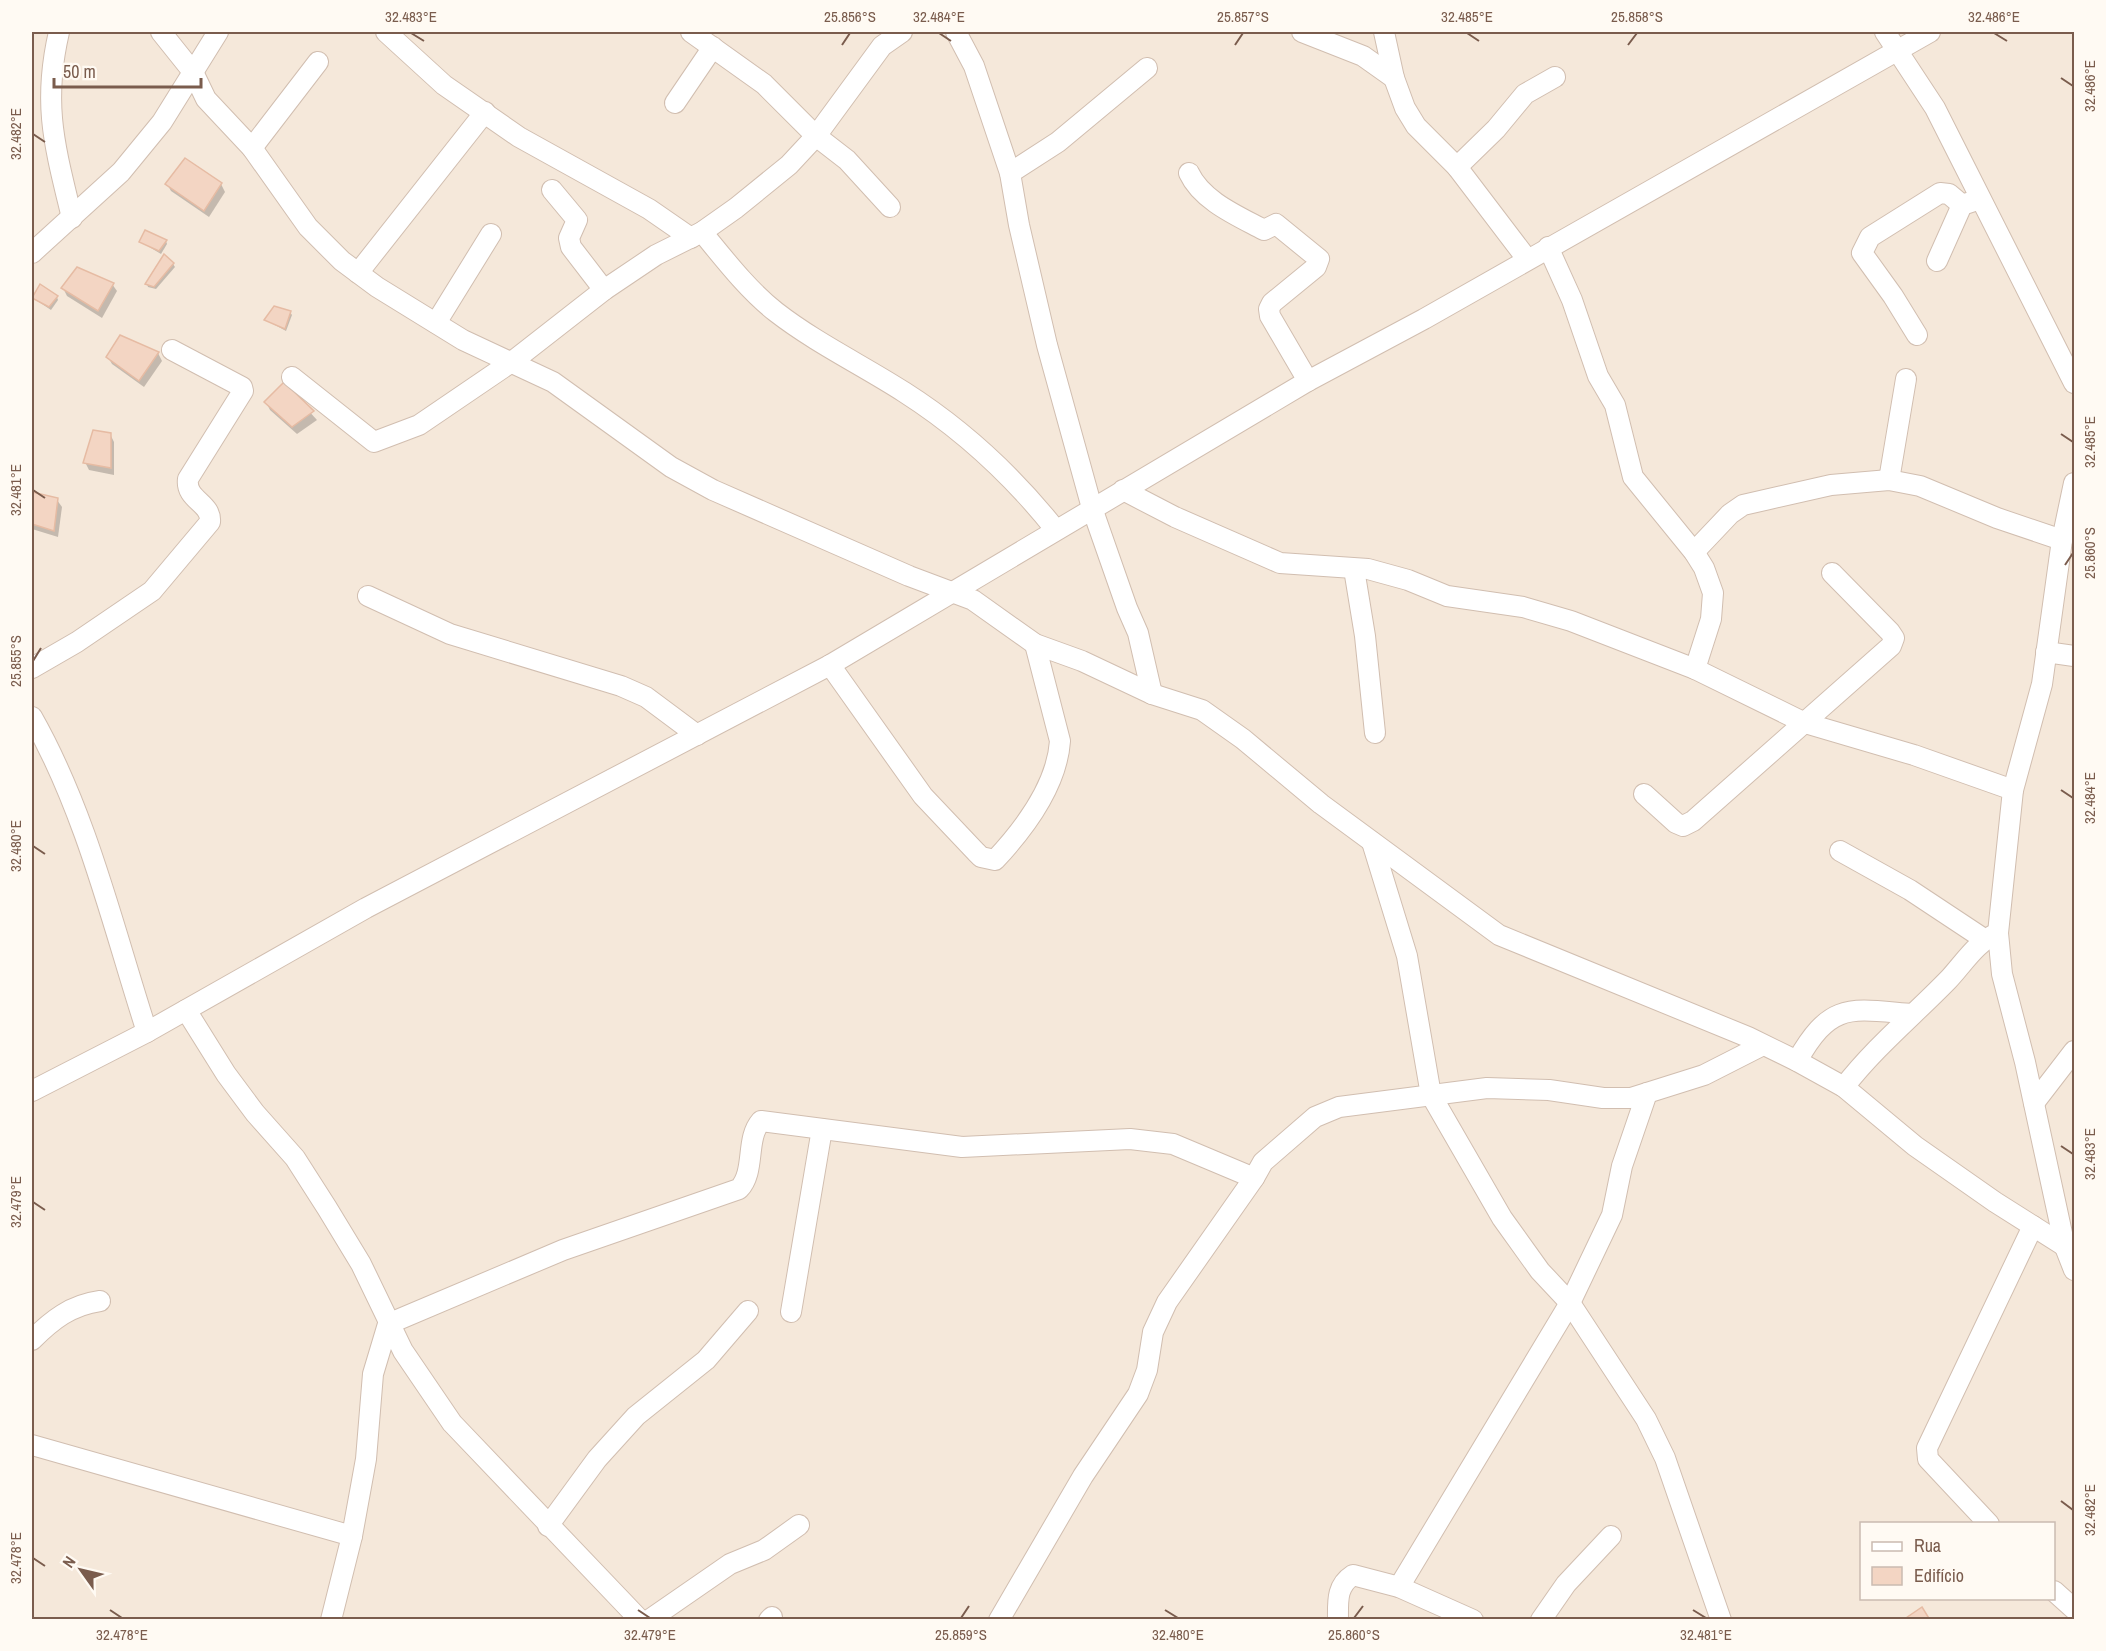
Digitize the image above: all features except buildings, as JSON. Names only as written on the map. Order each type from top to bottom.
[{"type":"street","points":[[59,32],[50,74],[52,135],[72,218]]},
{"type":"street","points":[[161,32],[193,72],[206,99],[252,148],[308,227],[342,261],[436,323],[463,340],[513,361],[553,382],[670,467],[754,509],[985,607],[1035,644],[1082,661],[1152,694],[1202,710],[1222,723],[1372,842],[1499,935],[1797,1060],[1844,1087],[1916,1146],[2070,1250]]},
{"type":"street","points":[[32,253],[72,218],[135,155],[162,122],[218,32]]},
{"type":"street","points":[[386,32],[444,85],[519,136],[697,235],[775,311],[834,351],[904,392],[972,442],[1024,490],[1055,529]]},
{"type":"street","points":[[292,377],[374,442],[419,424],[513,361],[604,290],[656,255],[697,235],[789,165],[816,136],[875,55],[902,32]]},
{"type":"street","points":[[956,32],[974,66],[1011,173],[1018,225],[1047,345],[1092,508],[1138,633],[1152,694]]},
{"type":"street","points":[[1302,32],[1363,56],[1394,78]]},
{"type":"street","points":[[1384,32],[1394,78],[1405,108],[1416,126],[1457,167],[1527,259]]},
{"type":"street","points":[[1884,32],[1935,108],[2074,383]]},
{"type":"street","points":[[32,1090],[147,1032],[366,908],[830,665],[1055,529],[1308,381],[1930,32]]},
{"type":"street","points":[[675,103],[706,38],[765,84],[816,136],[847,160],[890,207]]},
{"type":"street","points":[[252,148],[318,62]]},
{"type":"street","points":[[1011,173],[1058,142],[1147,68]]},
{"type":"street","points":[[1457,167],[1496,129],[1525,94],[1555,77]]},
{"type":"street","points":[[358,273],[486,112]]},
{"type":"street","points":[[1189,173],[1198,190],[1213,200],[1264,230],[1276,224],[1319,259],[1316,267],[1272,303],[1269,309],[1270,316],[1308,381]]},
{"type":"street","points":[[552,190],[577,220],[569,238],[571,247],[604,290]]},
{"type":"street","points":[[1917,335],[1862,253],[1863,247],[1870,237],[1940,193],[1949,194],[1962,205]]},
{"type":"street","points":[[1937,261],[1962,205],[1982,198]]},
{"type":"street","points":[[436,323],[491,234]]},
{"type":"street","points":[[1548,247],[1572,300],[1598,376],[1615,405],[1633,477],[1694,552],[1704,568],[1713,593],[1711,620],[1695,669]]},
{"type":"street","points":[[32,668],[77,642],[152,591],[210,522],[207,509],[190,495],[187,487],[189,479],[243,391],[242,387],[172,350]]},
{"type":"street","points":[[1889,480],[1906,379]]},
{"type":"street","points":[[1694,552],[1730,514],[1743,505],[1831,485],[1889,480],[1920,486],[1996,518],[2062,540]]},
{"type":"street","points":[[2074,483],[2062,540],[2042,684],[2013,790],[1991,936],[2074,1270]]},
{"type":"street","points":[[1123,490],[1175,517],[1280,563],[1386,573],[1447,596],[1532,610],[1571,621],[1695,669],[1805,723],[1914,755],[2013,790]]},
{"type":"street","points":[[1353,569],[1365,636],[1375,733]]},
{"type":"street","points":[[1644,794],[1676,823],[1683,826],[1693,821],[1891,645],[1894,638],[1832,573]]},
{"type":"street","points":[[368,596],[450,634],[621,686],[646,697],[696,735]]},
{"type":"street","points":[[830,665],[923,796],[981,857],[995,860],[1020,830],[1055,768],[1059,755],[1060,741],[1035,644]]},
{"type":"street","points":[[2046,652],[2074,656]]},
{"type":"street","points":[[32,717],[52,753],[68,792],[147,1032]]},
{"type":"street","points":[[1372,842],[1407,956],[1431,1095],[1502,1218],[1540,1271],[1570,1303],[1646,1419],[1665,1458],[1721,1620]]},
{"type":"street","points":[[1840,851],[1991,936]]},
{"type":"street","points":[[1844,1087],[1865,1060],[1991,936]]},
{"type":"street","points":[[186,1010],[226,1074],[255,1113],[295,1158],[361,1264],[388,1324],[428,1390],[452,1423],[640,1620]]},
{"type":"street","points":[[1797,1060],[1819,1026],[1831,1018],[1850,1011],[1912,1014]]},
{"type":"street","points":[[999,1620],[1083,1476],[1138,1394],[1147,1370],[1154,1332],[1167,1302],[1263,1162],[1315,1117],[1339,1107],[1487,1088],[1550,1090],[1603,1098],[1631,1098],[1704,1075],[1763,1045]]},
{"type":"street","points":[[2034,1103],[2074,1051]]},
{"type":"street","points":[[1399,1587],[1570,1303],[1612,1215],[1622,1166],[1647,1093]]},
{"type":"street","points":[[388,1324],[563,1250],[739,1189],[748,1172],[755,1132],[761,1121],[962,1147],[1140,1140],[1173,1144],[1254,1178]]},
{"type":"street","points":[[791,1312],[822,1129]]},
{"type":"street","points":[[1987,1522],[1928,1459],[1927,1448],[2033,1226]]},
{"type":"street","points":[[32,1340],[52,1320],[72,1308],[100,1301]]},
{"type":"street","points":[[548,1526],[597,1459],[636,1416],[706,1360],[748,1311]]},
{"type":"street","points":[[331,1620],[352,1536],[366,1459],[373,1374],[388,1324]]},
{"type":"street","points":[[32,1445],[352,1536]]},
{"type":"street","points":[[649,1620],[730,1564],[764,1550],[799,1525]]},
{"type":"street","points":[[1541,1620],[1566,1584],[1611,1536]]},
{"type":"street","points":[[1338,1620],[1339,1592],[1345,1580],[1353,1575],[1399,1587],[1473,1620]]},
{"type":"street","points":[[2055,1592],[2074,1609]]},
{"type":"shaded area","points":[[32,32],[2074,32],[2074,1619],[32,1620]]}]
